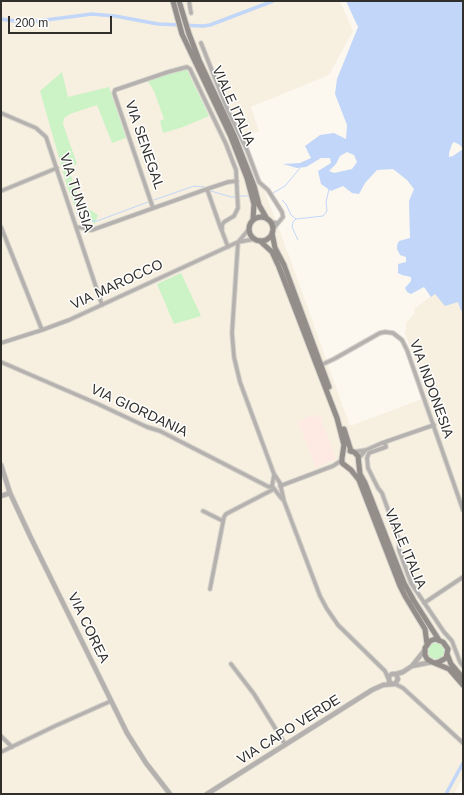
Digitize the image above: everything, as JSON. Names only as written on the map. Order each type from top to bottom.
[{"type":"main road","name":"VIALE ITALIA","points":[[174,1],[182,34],[230,137],[247,178],[254,204],[253,220]]},
{"type":"main road","name":"VIALE ITALIA","points":[[179,1],[199,60],[234,135],[252,181],[259,205],[269,220]]},
{"type":"main road","points":[[260,217],[269,220],[275,248],[284,265],[353,452],[357,454],[358,461],[354,467],[346,467],[342,463],[343,438],[337,418],[280,267],[272,252],[251,235],[249,229],[253,220],[260,217]]},
{"type":"main road","points":[[258,240],[267,239],[272,231]]},
{"type":"main road","points":[[342,457],[348,451],[353,452]]},
{"type":"main road","name":"VIALE ITALIA","points":[[358,461],[360,474],[365,483],[404,583],[439,640]]},
{"type":"main road","name":"VIALE ITALIA","points":[[346,467],[354,473],[359,480],[400,586],[425,628],[427,644]]},
{"type":"main road","points":[[463,678],[451,664],[447,654],[448,649],[446,645],[439,640],[430,641],[424,651],[427,659],[449,669],[463,685]]},
{"type":"main road","points":[[433,662],[443,660],[447,654]]},
{"type":"street","points":[[189,1],[191,13]]},
{"type":"street","points":[[201,43],[226,106],[247,150],[259,182],[270,193],[282,212],[283,218],[272,231]]},
{"type":"street","name":"VIA SENEGAL","points":[[222,231],[222,225],[224,222],[236,212],[238,208],[238,196],[237,181],[236,170],[231,155],[190,70],[187,67],[184,67],[115,90],[114,92],[154,208],[228,182],[237,181]]},
{"type":"street","name":"VIA TUNISIA","points":[[1,113],[30,125],[42,133],[48,142],[102,304]]},
{"type":"street","points":[[1,191],[57,168]]},
{"type":"street","points":[[207,189],[228,247]]},
{"type":"street","points":[[76,227],[92,230],[154,208]]},
{"type":"street","points":[[269,220],[278,223]]},
{"type":"street","points":[[1,227],[42,330]]},
{"type":"street","name":"VIA MAROCCO","points":[[238,242],[249,229]]},
{"type":"street","name":"VIA MAROCCO","points":[[2,343],[42,330],[238,242],[258,240]]},
{"type":"street","points":[[238,242],[232,333],[234,358],[240,382],[315,585],[327,609],[346,635],[462,742]]},
{"type":"street","name":"VIA INDONESIA","points":[[321,365],[334,359],[375,334],[385,332],[398,336],[403,341],[463,510]]},
{"type":"street","name":"VIA GIORDANIA","points":[[1,362],[147,427],[160,431],[269,487],[279,485]]},
{"type":"street","points":[[353,452],[366,450],[434,425]]},
{"type":"street","points":[[385,442],[386,447],[369,453],[366,458],[371,474],[382,494],[399,540],[399,550],[411,583],[444,632],[452,641],[463,666]]},
{"type":"street","points":[[358,461],[366,450]]},
{"type":"street","points":[[210,589],[223,521],[226,514],[265,493],[273,486],[288,483],[333,466],[342,457]]},
{"type":"street","name":"VIA COREA","points":[[1,465],[10,493],[132,744],[159,782],[171,794]]},
{"type":"street","points":[[333,466],[346,467]]},
{"type":"street","points":[[274,474],[273,486],[284,501]]},
{"type":"street","points":[[265,484],[265,493]]},
{"type":"street","points":[[1,496],[10,493]]},
{"type":"street","points":[[202,511],[223,521]]},
{"type":"street","points":[[424,603],[463,577]]},
{"type":"street","points":[[393,679],[412,666],[424,651]]},
{"type":"street","points":[[412,666],[433,662]]},
{"type":"street","points":[[231,664],[254,694],[285,744]]},
{"type":"street","name":"VIA CAPO VERDE","points":[[207,794],[285,744],[393,679]]},
{"type":"street","points":[[1,752],[111,701]]},
{"type":"street","points":[[1,736],[12,747]]},
{"type":"shaded area","points":[[1,1],[340,1],[353,31],[329,75],[251,107],[259,131],[243,137],[291,261],[350,426],[427,397],[405,333],[406,323],[415,313],[414,309],[435,293],[458,302],[461,311],[463,310],[463,778],[454,794],[1,794]]},
{"type":"shaded area","points":[[316,414],[317,418],[321,416],[323,422],[321,424],[325,429],[336,459],[318,466],[316,469],[298,421]]},
{"type":"green space","points":[[186,68],[209,116],[183,127],[163,133],[160,121],[164,119],[154,91],[147,80]]},
{"type":"green space","points":[[62,72],[68,97],[109,87],[126,138],[112,143],[97,105],[70,114],[64,118],[63,124],[77,164],[68,167],[78,196],[84,206],[98,215],[95,224],[76,210],[67,186],[40,91]]},
{"type":"green space","points":[[181,273],[201,316],[174,324],[157,284]]},
{"type":"green space","points":[[436,643],[442,645],[444,651],[442,657],[436,659],[430,657],[428,651],[430,645]]},
{"type":"water","points":[[346,1],[463,1],[463,149],[463,310],[461,311],[458,302],[445,306],[435,294],[431,297],[424,287],[411,294],[407,292],[405,288],[411,281],[411,277],[398,273],[398,264],[406,262],[406,257],[400,255],[397,245],[399,241],[410,238],[409,201],[414,189],[407,180],[393,169],[377,170],[365,183],[359,194],[352,193],[343,186],[331,191],[321,184],[318,171],[331,163],[330,158],[321,158],[306,167],[297,168],[283,164],[300,163],[311,158],[305,146],[320,135],[334,133],[346,139],[347,125],[335,94],[337,79],[358,27]],"holes":[[[454,142],[460,145],[463,149],[449,157],[449,153]],[[347,152],[354,155],[357,162],[352,169],[334,173],[329,171],[336,164],[340,156]]]},
{"type":"waterway","points":[[1,19],[15,21],[38,21],[92,14],[115,16],[158,24],[203,26],[210,25],[273,1]]},
{"type":"waterway","points":[[273,193],[285,186],[300,168]]},
{"type":"waterway","points":[[154,200],[194,186],[204,187]]},
{"type":"waterway","points":[[282,200],[286,204],[291,215],[296,219],[323,216],[327,211],[326,202],[329,189]]},
{"type":"waterway","points":[[211,191],[235,197]]},
{"type":"waterway","points":[[238,196],[248,196]]},
{"type":"waterway","points":[[76,213],[89,221],[97,221],[148,202]]},
{"type":"waterway","points":[[296,219],[293,222],[292,227],[298,240]]},
{"type":"waterway","points":[[446,794],[463,763]]}]
